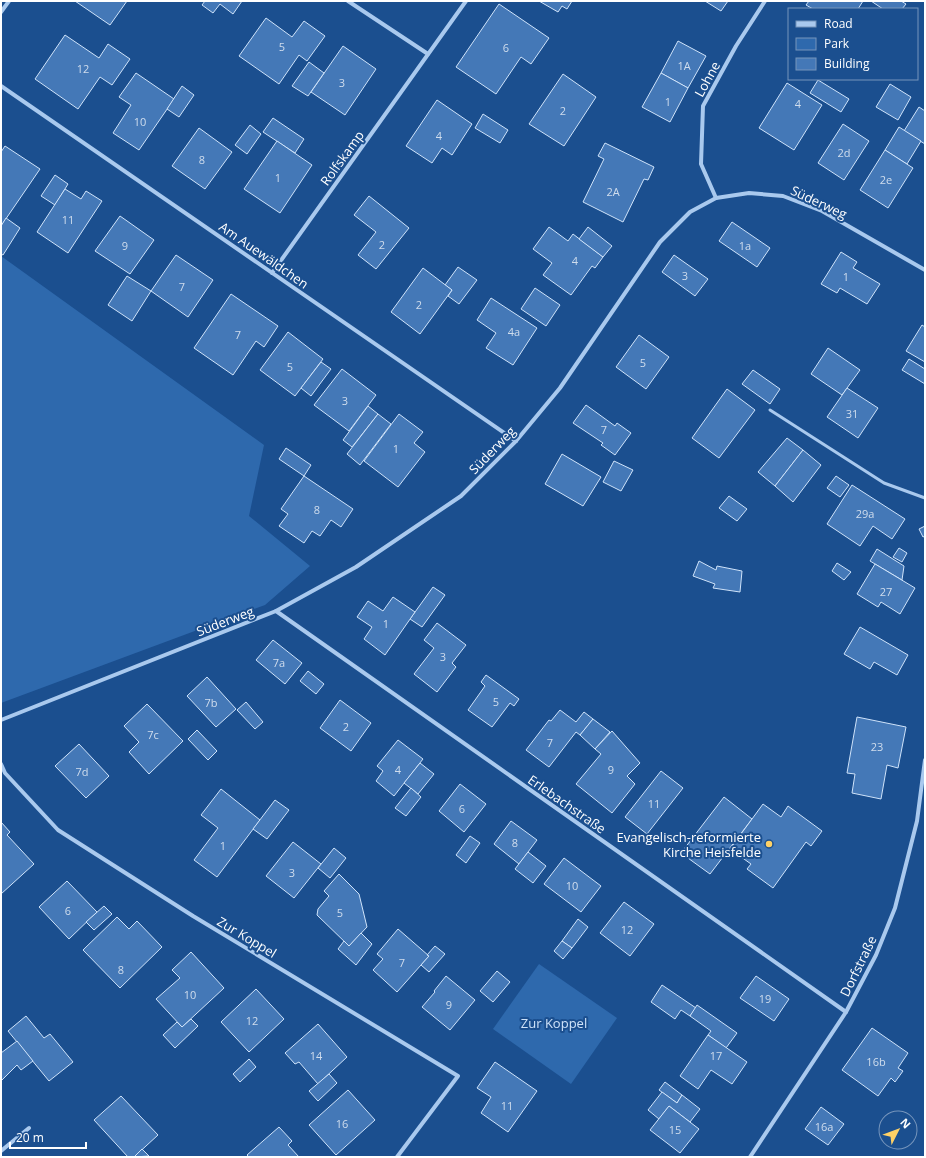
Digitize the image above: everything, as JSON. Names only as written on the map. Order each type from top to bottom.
[{"type":"street","points":[[1,12],[9,1]]},
{"type":"street","points":[[348,1],[428,54]]},
{"type":"street","name":"Rolfskamp","points":[[272,273],[466,1]]},
{"type":"street","name":"Lohne","points":[[716,198],[701,164],[703,106],[736,46],[765,1]]},
{"type":"street","name":"Am Auewäldchen","points":[[1,86],[516,442]]},
{"type":"street","name":"Süderweg","points":[[1,720],[276,612],[356,567],[461,496],[516,442],[560,388],[660,242],[690,212],[716,198],[749,193],[783,196],[822,211],[925,270]]},
{"type":"street","name":"Erlebachstraße","points":[[276,612],[846,1012]]},
{"type":"street","name":"Dorfstraße","points":[[750,1157],[846,1012],[876,955],[895,908],[917,820],[925,760]]},
{"type":"street","name":"Zur Koppel","points":[[1,764],[5,773],[58,830],[193,916],[458,1076],[397,1157]]},
{"type":"street","points":[[1,1151],[29,1128]]},
{"type":"lane","points":[[770,410],[884,482],[925,498]]},
{"type":"green space","points":[[1,256],[264,445],[249,516],[310,566],[265,605],[1,703]]},
{"type":"green space","name":"Zur Koppel","points":[[539,964],[617,1018],[571,1084],[493,1029]]},
{"type":"building","points":[[75,1],[127,1],[110,25]]},
{"type":"building","points":[[205,1],[242,1],[233,14],[220,4],[213,13],[202,5]]},
{"type":"building","points":[[539,1],[572,1],[567,9],[562,6],[558,12]]},
{"type":"building","points":[[705,1],[728,1],[721,11]]},
{"type":"building","points":[[809,1],[863,1],[859,8],[811,8],[806,5]]},
{"type":"building","points":[[871,1],[901,1],[906,4],[903,8],[882,8]]},
{"type":"building","points":[[499,4],[549,38],[531,64],[521,57],[496,94],[456,67]]},
{"type":"building","points":[[266,18],[292,37],[304,21],[325,36],[307,61],[299,55],[279,84],[239,56]]},
{"type":"building","points":[[65,35],[99,58],[108,44],[130,59],[112,85],[100,77],[78,109],[35,79]]},
{"type":"building","points":[[678,41],[706,56],[688,88],[661,73]]},
{"type":"building","points":[[343,46],[376,69],[345,115],[311,92]]},
{"type":"building","points":[[309,62],[324,73],[308,96],[292,86]]},
{"type":"building","points":[[136,73],[174,99],[139,150],[113,133],[131,105],[119,97]]},
{"type":"building","points":[[661,73],[688,88],[670,122],[642,107]]},
{"type":"building","points":[[563,74],[596,97],[564,146],[529,124]]},
{"type":"building","points":[[818,80],[849,99],[841,112],[810,93]]},
{"type":"building","points":[[787,83],[822,105],[794,150],[759,128]]},
{"type":"building","points":[[890,84],[911,97],[898,120],[876,107]]},
{"type":"building","points":[[182,86],[194,95],[179,117],[167,109]]},
{"type":"building","points":[[437,100],[472,124],[452,155],[442,148],[432,163],[406,146]]},
{"type":"building","points":[[919,107],[925,111],[925,144],[904,131]]},
{"type":"building","points":[[483,114],[508,130],[500,143],[475,128]]},
{"type":"building","points":[[273,118],[304,139],[295,153],[263,132]]},
{"type":"building","points":[[843,124],[869,141],[844,180],[818,163]]},
{"type":"building","points":[[250,125],[261,134],[247,154],[235,145]]},
{"type":"building","points":[[899,127],[921,141],[907,164],[885,150]]},
{"type":"building","points":[[199,128],[232,152],[205,189],[172,166]]},
{"type":"building","points":[[277,141],[312,165],[280,213],[244,189]]},
{"type":"building","points":[[605,143],[654,167],[648,180],[644,179],[623,222],[583,202],[604,159],[598,156]]},
{"type":"building","points":[[5,146],[40,169],[1,226],[1,152]]},
{"type":"building","points":[[885,150],[913,168],[888,208],[860,190]]},
{"type":"building","points":[[55,175],[68,184],[55,205],[41,196]]},
{"type":"building","points":[[65,189],[81,199],[86,191],[102,201],[68,253],[37,232]]},
{"type":"building","points":[[369,196],[409,228],[376,269],[358,255],[376,232],[354,215]]},
{"type":"building","points":[[120,216],[154,240],[130,274],[95,251]]},
{"type":"building","points":[[6,218],[20,228],[3,255],[1,254],[1,226]]},
{"type":"building","points":[[732,222],[770,248],[757,267],[719,241]]},
{"type":"building","points":[[549,227],[568,241],[573,234],[603,257],[595,268],[592,266],[571,295],[543,275],[552,263],[533,249]]},
{"type":"building","points":[[588,227],[612,246],[603,257],[579,239]]},
{"type":"building","points":[[841,252],[857,262],[853,268],[880,284],[867,304],[840,288],[837,293],[821,284]]},
{"type":"building","points":[[176,255],[213,280],[188,317],[151,291]]},
{"type":"building","points":[[674,255],[708,279],[695,296],[662,272]]},
{"type":"building","points":[[458,267],[477,280],[459,304],[448,296],[452,290],[445,285]]},
{"type":"building","points":[[423,268],[452,290],[420,334],[391,312]]},
{"type":"building","points":[[127,276],[151,291],[132,321],[108,305]]},
{"type":"building","points":[[535,288],[560,305],[546,326],[521,309]]},
{"type":"building","points":[[231,294],[278,326],[264,347],[256,341],[233,375],[194,348]]},
{"type":"building","points":[[491,298],[537,328],[513,365],[486,348],[496,333],[477,320]]},
{"type":"building","points":[[922,325],[925,327],[925,362],[906,351]]},
{"type":"building","points":[[288,332],[323,359],[295,396],[260,370]]},
{"type":"building","points":[[639,335],[669,357],[646,389],[616,367]]},
{"type":"building","points":[[828,348],[860,370],[842,395],[811,374]]},
{"type":"building","points":[[909,359],[925,369],[925,384],[902,370]]},
{"type":"building","points":[[321,362],[331,369],[311,396],[301,388]]},
{"type":"building","points":[[342,369],[376,395],[349,431],[314,405]]},
{"type":"building","points":[[753,370],[780,389],[770,404],[742,384]]},
{"type":"building","points":[[847,388],[878,408],[858,438],[827,417]]},
{"type":"building","points":[[727,389],[755,410],[719,458],[692,438]]},
{"type":"building","points":[[586,405],[615,426],[617,423],[631,433],[615,455],[601,445],[603,443],[573,423]]},
{"type":"building","points":[[368,406],[378,414],[352,447],[343,440]]},
{"type":"building","points":[[378,414],[391,424],[360,465],[347,454]]},
{"type":"building","points":[[399,414],[423,432],[414,443],[425,452],[398,487],[364,461]]},
{"type":"building","points":[[787,438],[803,450],[775,486],[758,472]]},
{"type":"building","points":[[286,448],[311,465],[304,476],[279,459]]},
{"type":"building","points":[[803,450],[821,465],[793,502],[775,486]]},
{"type":"building","points":[[562,454],[601,477],[583,506],[545,484]]},
{"type":"building","points":[[614,461],[633,470],[621,491],[603,482]]},
{"type":"building","points":[[304,476],[353,509],[341,527],[331,520],[320,536],[312,531],[304,543],[279,526],[288,514],[281,509]]},
{"type":"building","points":[[836,476],[849,485],[840,497],[827,488]]},
{"type":"building","points":[[852,485],[905,519],[892,539],[873,526],[860,546],[827,524]]},
{"type":"building","points":[[729,496],[747,509],[737,521],[719,508]]},
{"type":"building","points":[[925,526],[925,536],[923,537],[919,529]]},
{"type":"building","points":[[899,548],[907,553],[902,562],[893,557]]},
{"type":"building","points":[[877,549],[904,566],[902,580],[870,561]]},
{"type":"building","points":[[699,561],[716,570],[717,566],[742,571],[740,592],[713,588],[715,584],[693,576]]},
{"type":"building","points":[[837,563],[851,572],[844,580],[832,571]]},
{"type":"building","points":[[875,564],[915,588],[900,614],[881,602],[878,607],[857,594]]},
{"type":"building","points":[[433,587],[445,595],[422,627],[410,619]]},
{"type":"building","points":[[393,597],[415,612],[385,655],[364,639],[372,627],[357,617],[368,601],[383,611]]},
{"type":"building","points":[[437,623],[466,645],[452,663],[456,667],[437,692],[414,674],[434,648],[424,640]]},
{"type":"building","points":[[860,627],[908,655],[897,675],[874,662],[870,669],[844,654]]},
{"type":"building","points":[[273,640],[302,663],[285,684],[256,660]]},
{"type":"building","points":[[308,671],[324,684],[316,694],[300,681]]},
{"type":"building","points":[[486,675],[519,699],[514,706],[510,703],[492,727],[468,710],[485,686],[481,682]]},
{"type":"building","points":[[207,677],[236,709],[216,727],[187,696]]},
{"type":"building","points":[[340,700],[371,723],[351,751],[320,728]]},
{"type":"building","points":[[246,702],[263,722],[255,729],[237,710]]},
{"type":"building","points":[[147,704],[183,741],[149,774],[129,752],[139,742],[124,726]]},
{"type":"building","points":[[560,710],[576,722],[584,712],[593,719],[580,735],[576,732],[549,767],[526,750],[549,720],[551,721]]},
{"type":"building","points":[[857,717],[906,727],[898,768],[887,765],[881,799],[852,793],[855,774],[847,773]]},
{"type":"building","points":[[593,719],[610,732],[595,749],[580,735]]},
{"type":"building","points":[[197,730],[217,751],[208,760],[188,739]]},
{"type":"building","points":[[612,731],[640,763],[627,776],[635,784],[612,813],[576,784],[601,754],[595,749]]},
{"type":"building","points":[[398,740],[423,759],[394,796],[376,781],[383,771],[377,766]]},
{"type":"building","points":[[79,744],[109,776],[86,798],[55,766]]},
{"type":"building","points":[[420,763],[434,774],[418,794],[404,783]]},
{"type":"building","points":[[661,771],[683,788],[647,834],[625,817]]},
{"type":"building","points":[[460,784],[486,804],[464,832],[439,811]]},
{"type":"building","points":[[411,788],[421,797],[406,816],[395,808]]},
{"type":"building","points":[[221,789],[260,820],[217,877],[194,860],[218,828],[201,815]]},
{"type":"building","points":[[724,797],[752,819],[710,874],[681,853]]},
{"type":"building","points":[[275,800],[289,810],[267,839],[253,829]]},
{"type":"building","name":"Evangelisch-reformierte Kirche Heisfelde","points":[[763,804],[781,817],[788,806],[822,831],[811,846],[806,842],[773,888],[747,869],[751,864],[730,849]]},
{"type":"building","points":[[511,821],[537,840],[519,864],[494,844]]},
{"type":"building","points":[[1,822],[10,832],[7,835],[34,864],[1,894]]},
{"type":"building","points":[[470,836],[480,843],[466,863],[456,855]]},
{"type":"building","points":[[293,842],[321,864],[294,898],[266,876]]},
{"type":"building","points":[[334,848],[346,858],[330,878],[318,868]]},
{"type":"building","points":[[528,852],[546,866],[533,883],[515,869]]},
{"type":"building","points":[[564,858],[601,886],[581,912],[544,884]]},
{"type":"building","points":[[339,874],[359,894],[367,927],[349,946],[317,915],[318,909],[329,896],[324,891]]},
{"type":"building","points":[[67,881],[97,912],[69,939],[39,907]]},
{"type":"building","points":[[624,902],[654,924],[630,956],[600,933]]},
{"type":"building","points":[[104,906],[112,914],[94,930],[86,922]]},
{"type":"building","points":[[117,917],[129,929],[137,921],[162,947],[120,988],[83,950]]},
{"type":"building","points":[[578,919],[588,927],[572,948],[562,941]]},
{"type":"building","points":[[398,929],[429,956],[397,992],[373,970],[383,959],[377,954]]},
{"type":"building","points":[[361,933],[372,944],[356,965],[338,949],[344,941],[349,946]]},
{"type":"building","points":[[562,941],[572,948],[563,959],[554,951]]},
{"type":"building","points":[[435,946],[445,954],[429,972],[421,965]]},
{"type":"building","points":[[191,952],[224,988],[182,1027],[156,999],[180,978],[172,970]]},
{"type":"building","points":[[497,971],[510,982],[493,1002],[480,991]]},
{"type":"building","points":[[446,976],[475,1000],[450,1030],[422,1007]]},
{"type":"building","points":[[756,976],[789,999],[774,1021],[740,998]]},
{"type":"building","points":[[662,985],[696,1008],[690,1016],[681,1010],[675,1019],[651,1002]]},
{"type":"building","points":[[256,989],[284,1019],[249,1052],[221,1022]]},
{"type":"building","points":[[697,1005],[737,1033],[726,1048],[708,1035],[711,1031],[690,1016]]},
{"type":"building","points":[[26,1016],[44,1038],[50,1034],[73,1062],[49,1081],[8,1031]]},
{"type":"building","points":[[191,1019],[198,1026],[175,1048],[163,1035],[177,1022],[182,1027]]},
{"type":"building","points":[[318,1024],[347,1057],[318,1084],[299,1062],[295,1064],[285,1053]]},
{"type":"building","points":[[872,1028],[908,1053],[898,1068],[903,1071],[895,1082],[891,1078],[878,1096],[842,1070]]},
{"type":"building","points":[[708,1035],[747,1062],[732,1084],[711,1070],[698,1089],[680,1076]]},
{"type":"building","points":[[17,1041],[33,1061],[21,1070],[17,1065],[1,1081],[1,1053]]},
{"type":"building","points":[[249,1059],[256,1067],[240,1082],[233,1074]]},
{"type":"building","points":[[495,1062],[537,1091],[508,1132],[481,1113],[491,1097],[477,1088]]},
{"type":"building","points":[[329,1074],[337,1083],[318,1101],[309,1091]]},
{"type":"building","points":[[665,1082],[682,1095],[677,1103],[659,1090]]},
{"type":"building","points":[[348,1090],[375,1120],[336,1155],[309,1125]]},
{"type":"building","points":[[662,1092],[677,1103],[682,1095],[700,1109],[690,1122],[669,1106],[659,1119],[648,1110]]},
{"type":"building","points":[[121,1096],[158,1135],[134,1157],[128,1157],[94,1120]]},
{"type":"building","points":[[669,1106],[699,1129],[680,1153],[650,1130]]},
{"type":"building","points":[[821,1107],[844,1124],[828,1145],[805,1129]]},
{"type":"building","points":[[279,1127],[292,1141],[288,1145],[299,1157],[249,1157],[247,1155]]},
{"type":"building","points":[[142,1149],[149,1156],[134,1157]]},
{"type":"place","name":"Evangelisch-reformierte Kirche Heisfelde","points":[[769,844]]}]
